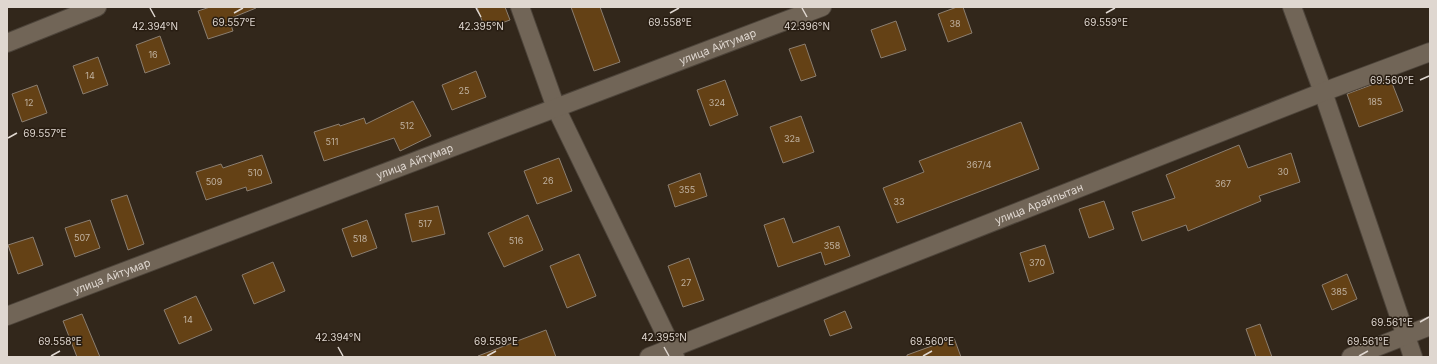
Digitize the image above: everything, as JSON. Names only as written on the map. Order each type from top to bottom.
[{"type":"street","points":[[7,43],[97,7]]},
{"type":"street","points":[[520,7],[556,108],[674,353]]},
{"type":"street","name":"улица Айтумар","points":[[7,316],[822,7]]},
{"type":"street","points":[[1292,7],[1323,92],[1413,357]]},
{"type":"street","name":"улица Арайлытан","points":[[649,357],[674,353],[1323,92],[1430,52]]},
{"type":"street","points":[[1351,357],[1430,326]]},
{"type":"building","points":[[210,7],[256,8],[229,19],[233,31],[208,39],[198,11]]},
{"type":"building","points":[[477,7],[505,7],[510,20],[485,29]]},
{"type":"building","points":[[571,7],[600,7],[620,62],[594,71]]},
{"type":"building","points":[[957,7],[963,7],[972,33],[948,42],[938,14]]},
{"type":"building","points":[[896,21],[906,50],[881,58],[871,30]]},
{"type":"building","points":[[160,36],[170,64],[145,73],[136,45]]},
{"type":"building","points":[[805,44],[816,76],[801,81],[789,49]]},
{"type":"building","points":[[98,57],[108,85],[83,94],[73,66]]},
{"type":"building","points":[[476,71],[486,97],[452,110],[442,85]]},
{"type":"building","points":[[1390,78],[1403,111],[1359,127],[1347,94]]},
{"type":"building","points":[[725,80],[738,115],[710,126],[697,90]]},
{"type":"building","points":[[37,85],[47,113],[22,122],[12,94]]},
{"type":"building","points":[[413,101],[431,136],[400,151],[394,138],[324,161],[314,132],[339,124],[340,126],[364,118],[366,124]]},
{"type":"building","points":[[801,116],[814,152],[783,163],[770,127]]},
{"type":"building","points":[[1021,122],[1039,169],[897,223],[883,188],[924,172],[919,161]]},
{"type":"building","points":[[1239,145],[1248,168],[1291,153],[1300,182],[1259,196],[1261,201],[1188,231],[1186,225],[1142,241],[1132,212],[1175,198],[1166,175]]},
{"type":"building","points":[[262,155],[272,183],[247,191],[246,187],[206,200],[196,172],[221,164],[223,168]]},
{"type":"building","points":[[559,158],[572,191],[537,204],[524,171]]},
{"type":"building","points":[[700,173],[707,196],[675,207],[668,185]]},
{"type":"building","points":[[127,195],[144,244],[128,250],[111,200]]},
{"type":"building","points":[[1104,201],[1114,229],[1089,238],[1079,209]]},
{"type":"building","points":[[438,206],[445,234],[412,242],[405,214]]},
{"type":"building","points":[[528,215],[543,250],[504,267],[488,233]]},
{"type":"building","points":[[784,218],[793,243],[839,226],[850,256],[825,265],[821,252],[778,267],[764,225]]},
{"type":"building","points":[[90,220],[100,248],[75,257],[65,228]]},
{"type":"building","points":[[367,220],[377,248],[352,257],[342,229]]},
{"type":"building","points":[[33,237],[43,265],[18,274],[8,245]]},
{"type":"building","points":[[1045,245],[1054,273],[1029,282],[1020,253]]},
{"type":"building","points":[[579,254],[596,296],[567,308],[550,266]]},
{"type":"building","points":[[689,258],[704,300],[683,307],[668,266]]},
{"type":"building","points":[[273,262],[285,291],[254,304],[242,275]]},
{"type":"building","points":[[1347,274],[1357,299],[1332,310],[1322,285]]},
{"type":"building","points":[[196,296],[212,330],[179,344],[164,310]]},
{"type":"building","points":[[845,311],[852,328],[830,336],[824,320]]},
{"type":"building","points":[[82,314],[100,357],[77,357],[63,321]]},
{"type":"building","points":[[1260,324],[1272,357],[1256,357],[1246,329]]},
{"type":"building","points":[[546,330],[556,357],[478,357],[478,356]]},
{"type":"building","points":[[954,338],[961,357],[907,357],[907,355]]}]
